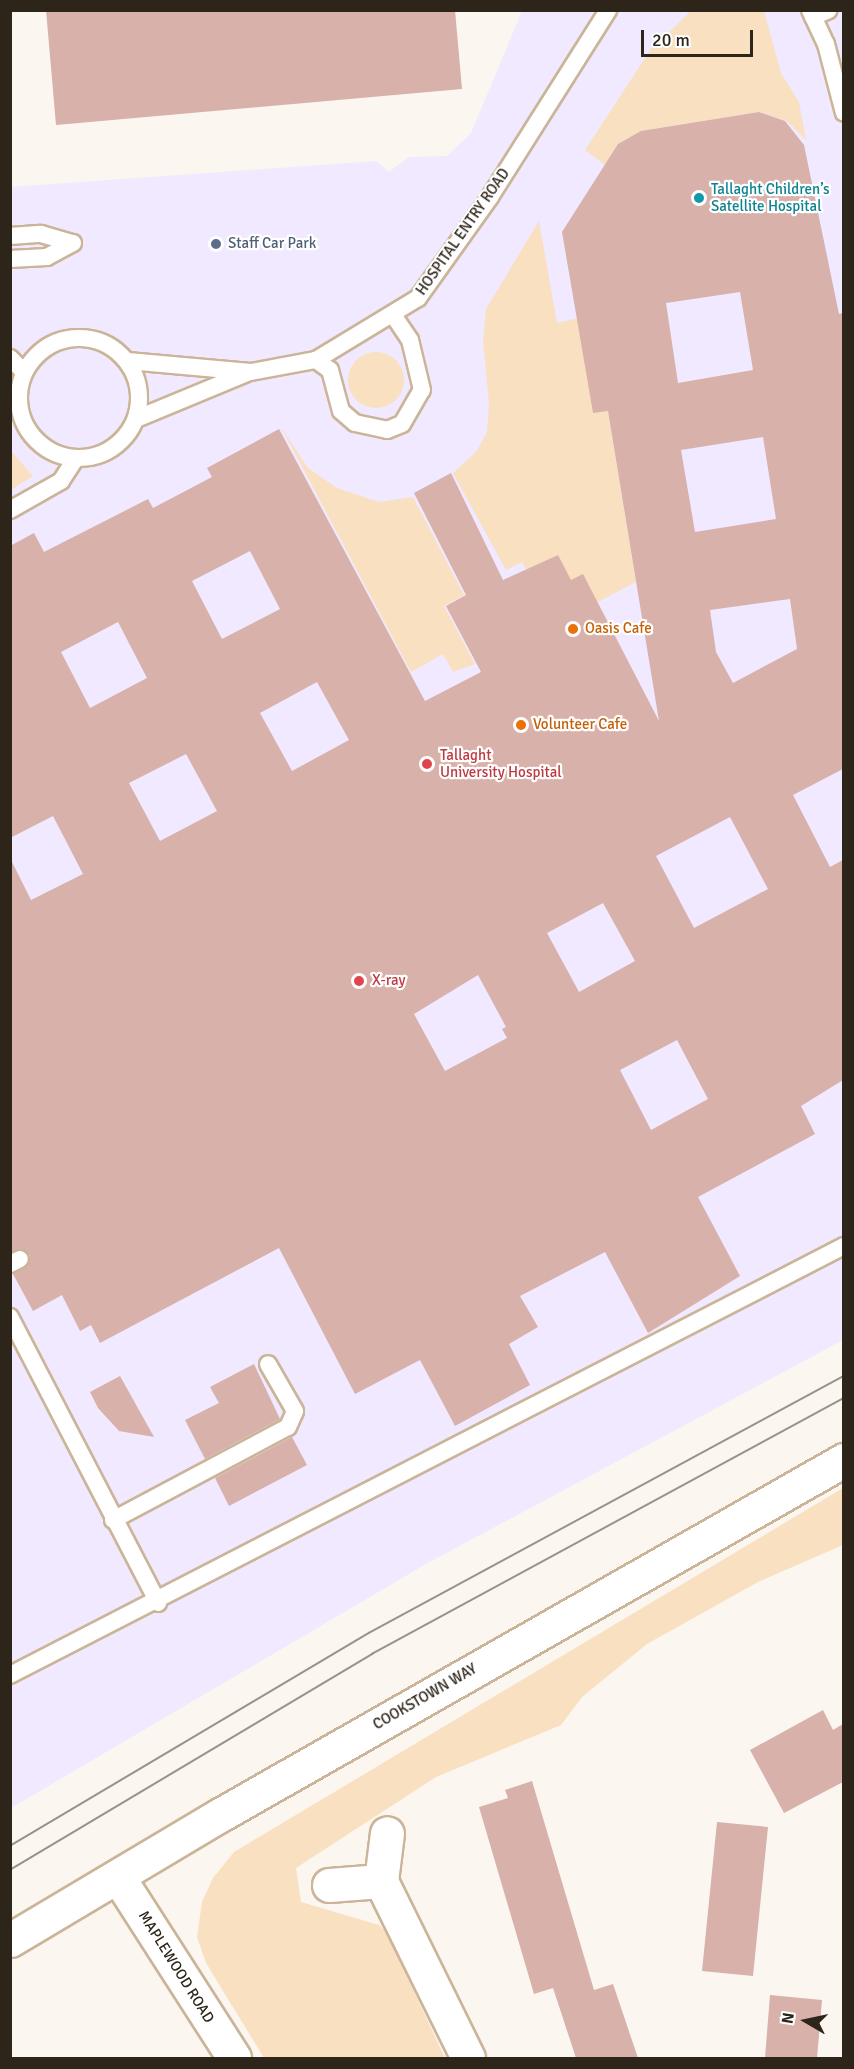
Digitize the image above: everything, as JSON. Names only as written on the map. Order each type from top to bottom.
[{"type":"street","name":"COOKSTOWN WAY","points":[[10,1940],[843,1460]]},
{"type":"street","points":[[387,1833],[381,1881],[468,2058]]},
{"type":"street","name":"MAPLEWOOD ROAD","points":[[118,1877],[234,2058]]},
{"type":"street","points":[[329,1886],[381,1881]]},
{"type":"lane","name":"HOSPITAL ENTRY ROAD","points":[[136,419],[251,372],[316,360],[418,298],[453,251],[608,10]]},
{"type":"lane","points":[[818,13],[843,113]]},
{"type":"lane","points":[[10,236],[41,234],[73,243],[47,257],[10,259]]},
{"type":"lane","points":[[316,360],[330,370],[341,411],[355,423],[387,430],[402,424],[422,390],[410,340],[393,315]]},
{"type":"lane","points":[[73,337],[113,347],[128,361],[138,380],[136,419],[112,449],[76,458],[41,445],[28,431],[15,408],[24,372],[53,342],[73,337]]},
{"type":"lane","points":[[10,358],[24,372]]},
{"type":"lane","name":"HOSPITAL ENTRY ROAD","points":[[128,361],[251,372]]},
{"type":"lane","points":[[10,510],[61,481],[76,458]]},
{"type":"lane","points":[[10,1675],[158,1603],[843,1246]]},
{"type":"lane","points":[[10,1317],[113,1520],[158,1603]]},
{"type":"lane","points":[[113,1520],[288,1427],[295,1411],[268,1364]]},
{"type":"shaded area","name":"Tallaght University Hospital","points":[[522,11],[843,11],[843,1340],[426,1564],[11,1808],[10,187],[376,161],[389,172],[409,157],[447,156],[471,133]]},
{"type":"shaded area","points":[[691,11],[764,11],[781,73],[799,102],[806,140],[787,121],[759,112],[641,131],[618,144],[605,165],[585,150],[651,49]]},
{"type":"shaded area","points":[[539,221],[557,323],[593,315],[584,358],[593,413],[608,411],[636,582],[555,624],[522,562],[506,570],[453,473],[476,452],[487,432],[489,403],[483,341],[486,309]]},
{"type":"shaded area","points":[[370,352],[382,352],[392,356],[400,364],[404,380],[400,396],[392,404],[382,408],[370,408],[360,404],[352,396],[348,386],[348,374],[352,364],[360,356]]},
{"type":"shaded area","points":[[281,427],[308,468],[337,488],[379,502],[413,497],[464,595],[444,606],[475,664],[453,672],[443,654],[411,672]]},
{"type":"shaded area","points":[[11,451],[33,476],[11,490]]},
{"type":"shaded area","points":[[843,1488],[843,1545],[758,1582],[647,1644],[582,1697],[561,1725],[436,1777],[296,1868],[301,1902],[379,1925],[387,1933],[445,2058],[264,2058],[206,1963],[197,1937],[202,1902],[213,1878],[234,1852]]},
{"type":"building","points":[[46,10],[455,10],[462,89],[56,125]]},
{"type":"building","points":[[759,112],[785,121],[804,145],[839,314],[843,313],[843,769],[793,795],[830,867],[843,860],[843,1080],[801,1106],[815,1134],[698,1197],[740,1276],[648,1333],[605,1252],[520,1296],[538,1327],[509,1344],[530,1385],[455,1426],[420,1360],[355,1394],[279,1248],[100,1343],[91,1325],[80,1331],[62,1295],[33,1311],[13,1274],[28,1265],[30,1255],[21,1249],[10,1252],[10,858],[31,900],[83,874],[53,816],[10,838],[10,546],[34,533],[44,552],[148,499],[153,508],[212,477],[207,468],[279,429],[425,701],[481,672],[446,606],[466,595],[414,493],[451,473],[503,580],[558,555],[571,580],[583,574],[659,721],[608,411],[593,413],[562,232],[618,144],[641,131]],"holes":[[[740,292],[753,370],[678,383],[666,303]],[[763,437],[776,519],[695,532],[681,450]],[[250,551],[280,609],[222,639],[192,581]],[[790,599],[797,649],[733,683],[716,652],[710,610]],[[118,622],[147,678],[90,708],[61,652]],[[317,682],[349,740],[292,771],[260,713]],[[186,754],[217,811],[160,841],[129,783]],[[730,817],[768,889],[694,928],[656,856]],[[603,903],[635,961],[579,992],[547,933]],[[478,975],[506,1027],[502,1029],[507,1038],[445,1071],[414,1014]],[[677,1040],[708,1099],[651,1130],[620,1070]]]},
{"type":"building","points":[[254,1364],[280,1419],[205,1459],[185,1420],[219,1403],[210,1387]]},
{"type":"building","points":[[120,1376],[154,1437],[119,1431],[98,1408],[90,1392]]},
{"type":"building","points":[[292,1437],[307,1465],[229,1506],[215,1478]]},
{"type":"building","points":[[823,1710],[833,1730],[843,1724],[843,1782],[784,1813],[750,1750]]},
{"type":"building","points":[[532,1781],[594,1990],[613,1984],[638,2058],[576,2058],[553,1988],[534,1994],[479,1807],[508,1798],[505,1790]]},
{"type":"building","points":[[717,1822],[768,1827],[753,1976],[702,1971]]},
{"type":"building","points":[[770,1995],[822,2000],[817,2058],[765,2058]]},
{"type":"tram line","points":[[10,1846],[369,1633],[844,1376]]},
{"type":"tram line","points":[[10,1870],[372,1654],[844,1398]]},
{"type":"place","name":"Tallaght Children’s Satellite Hospital","points":[[699,198]]},
{"type":"place","name":"Staff Car Park","points":[[216,244]]},
{"type":"place","name":"Oasis Cafe","points":[[573,629]]},
{"type":"place","name":"Volunteer Cafe","points":[[521,725]]},
{"type":"place","name":"Tallaght University Hospital","points":[[427,764]]},
{"type":"place","name":"X-ray","points":[[359,981]]}]
